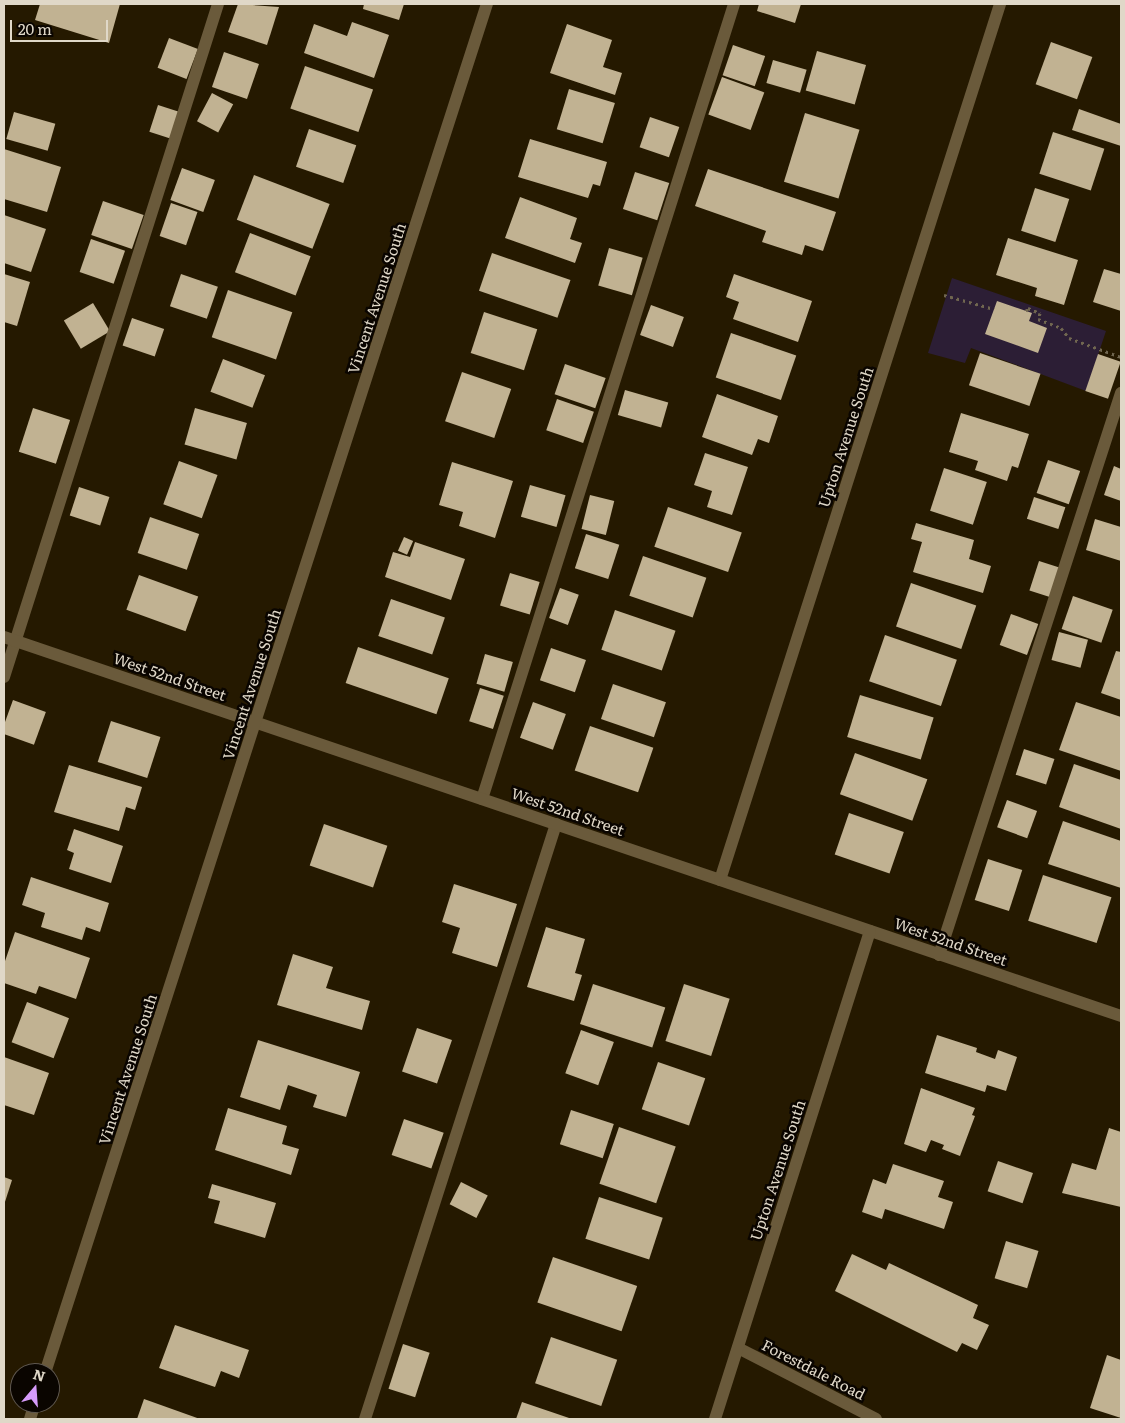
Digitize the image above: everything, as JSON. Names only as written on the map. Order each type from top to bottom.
[{"type":"street","points":[[4,677],[10,639],[218,4]]},
{"type":"street","name":"Vincent Avenue South","points":[[48,1363],[487,4]]},
{"type":"street","points":[[482,799],[734,4]]},
{"type":"street","name":"Upton Avenue South","points":[[720,880],[1000,4]]},
{"type":"street","points":[[940,955],[1121,393]]},
{"type":"street","name":"West 52nd Street","points":[[10,639],[1121,1016]]},
{"type":"street","points":[[365,1419],[556,824]]},
{"type":"street","name":"Upton Avenue South","points":[[715,1419],[870,931]]},
{"type":"street","name":"Forestdale Road","points":[[738,1348],[876,1419]]},
{"type":"path","points":[[944,295],[994,309]]},
{"type":"path","points":[[1026,311],[1028,308],[1040,313],[1038,319],[1061,328],[1069,338],[1121,357]]},
{"type":"shaded area","points":[[952,278],[1106,331],[1086,391],[971,348],[965,363],[928,353]]},
{"type":"building","points":[[40,4],[120,4],[109,43],[35,20]]},
{"type":"building","points":[[238,4],[279,7],[267,45],[228,32]]},
{"type":"building","points":[[364,4],[404,4],[399,20],[363,9]]},
{"type":"building","points":[[759,4],[801,4],[795,23],[757,11]]},
{"type":"building","points":[[352,22],[389,35],[374,78],[304,53],[314,24],[347,36]]},
{"type":"building","points":[[567,24],[612,40],[603,67],[622,73],[615,95],[550,73]]},
{"type":"building","points":[[169,38],[198,49],[186,79],[158,68]]},
{"type":"building","points":[[1051,42],[1092,57],[1077,99],[1036,84]]},
{"type":"building","points":[[733,45],[765,56],[755,86],[723,75]]},
{"type":"building","points":[[817,51],[866,65],[855,104],[806,90]]},
{"type":"building","points":[[224,52],[259,64],[247,99],[212,87]]},
{"type":"building","points":[[773,60],[807,70],[800,93],[766,83]]},
{"type":"building","points":[[305,66],[373,89],[358,132],[290,109]]},
{"type":"building","points":[[722,77],[764,92],[751,130],[708,115]]},
{"type":"building","points":[[569,89],[615,103],[603,143],[557,129]]},
{"type":"building","points":[[212,93],[233,104],[218,133],[197,121]]},
{"type":"building","points":[[158,105],[179,112],[170,138],[149,132]]},
{"type":"building","points":[[1079,109],[1121,124],[1121,146],[1072,130]]},
{"type":"building","points":[[14,112],[55,124],[48,151],[6,139]]},
{"type":"building","points":[[805,113],[860,130],[838,199],[784,182]]},
{"type":"building","points":[[650,117],[679,127],[669,157],[640,147]]},
{"type":"building","points":[[309,129],[356,145],[343,183],[296,167]]},
{"type":"building","points":[[1053,132],[1104,149],[1091,191],[1039,174]]},
{"type":"building","points":[[530,139],[607,162],[600,186],[593,184],[588,198],[518,177]]},
{"type":"building","points":[[4,149],[61,167],[47,212],[4,199]]},
{"type":"building","points":[[182,168],[215,180],[203,212],[170,200]]},
{"type":"building","points":[[708,169],[836,212],[823,251],[805,245],[802,255],[762,242],[766,231],[695,206]]},
{"type":"building","points":[[635,172],[669,183],[657,220],[623,209]]},
{"type":"building","points":[[254,175],[330,204],[312,249],[237,220]]},
{"type":"building","points":[[1035,188],[1069,199],[1055,242],[1021,231]]},
{"type":"building","points":[[520,197],[577,218],[570,239],[582,243],[575,263],[505,238]]},
{"type":"building","points":[[103,201],[144,215],[132,249],[91,235]]},
{"type":"building","points":[[171,203],[197,212],[186,245],[160,236]]},
{"type":"building","points":[[4,215],[46,229],[31,272],[4,263]]},
{"type":"building","points":[[250,233],[311,256],[296,296],[235,272]]},
{"type":"building","points":[[1008,238],[1078,260],[1064,305],[1035,296],[1037,288],[996,275]]},
{"type":"building","points":[[91,239],[125,251],[114,284],[80,272]]},
{"type":"building","points":[[609,248],[643,258],[632,295],[598,285]]},
{"type":"building","points":[[492,253],[570,280],[557,318],[479,291]]},
{"type":"building","points":[[1104,269],[1121,274],[1121,311],[1093,302]]},
{"type":"building","points":[[4,274],[30,282],[17,326],[4,322]]},
{"type":"building","points":[[181,274],[218,287],[207,319],[170,306]]},
{"type":"building","points":[[734,274],[812,301],[798,342],[733,319],[739,302],[726,297]]},
{"type":"building","points":[[228,290],[292,312],[276,359],[212,337]]},
{"type":"building","points":[[997,301],[1032,313],[1029,321],[1047,328],[1038,353],[985,334]]},
{"type":"building","points":[[93,303],[110,331],[81,349],[64,321]]},
{"type":"building","points":[[651,305],[684,317],[673,347],[640,335]]},
{"type":"building","points":[[484,312],[537,329],[524,370],[471,353]]},
{"type":"building","points":[[132,318],[164,329],[155,356],[123,345]]},
{"type":"building","points":[[731,333],[796,355],[781,400],[716,377]]},
{"type":"building","points":[[980,353],[1041,374],[1029,406],[969,385]]},
{"type":"building","points":[[1098,354],[1121,362],[1108,399],[1085,391]]},
{"type":"building","points":[[223,359],[265,375],[252,408],[210,392]]},
{"type":"building","points":[[565,364],[606,378],[595,408],[555,394]]},
{"type":"building","points":[[462,372],[511,389],[494,438],[445,421]]},
{"type":"building","points":[[625,390],[668,402],[661,427],[618,415]]},
{"type":"building","points":[[717,394],[778,416],[769,443],[758,439],[752,455],[702,437]]},
{"type":"building","points":[[557,399],[594,412],[583,443],[546,430]]},
{"type":"building","points":[[33,408],[70,420],[56,464],[19,452]]},
{"type":"building","points":[[195,408],[247,423],[236,459],[185,445]]},
{"type":"building","points":[[961,413],[1029,434],[1018,468],[1012,466],[1007,481],[975,470],[978,461],[949,452]]},
{"type":"building","points":[[705,453],[748,467],[732,515],[707,507],[712,491],[694,485]]},
{"type":"building","points":[[1048,460],[1080,471],[1069,504],[1037,493]]},
{"type":"building","points":[[179,461],[218,475],[202,518],[163,504]]},
{"type":"building","points":[[452,462],[513,481],[495,538],[459,526],[463,512],[439,505]]},
{"type":"building","points":[[1114,466],[1121,469],[1121,501],[1104,495]]},
{"type":"building","points":[[944,468],[987,482],[973,525],[930,511]]},
{"type":"building","points":[[530,485],[566,495],[556,527],[521,517]]},
{"type":"building","points":[[79,487],[109,497],[100,525],[70,516]]},
{"type":"building","points":[[590,495],[614,501],[606,535],[582,529]]},
{"type":"building","points":[[1034,497],[1065,507],[1058,529],[1027,519]]},
{"type":"building","points":[[668,507],[742,532],[728,572],[654,547]]},
{"type":"building","points":[[150,517],[199,534],[187,570],[138,553]]},
{"type":"building","points":[[1095,519],[1121,527],[1121,561],[1086,550]]},
{"type":"building","points":[[916,523],[974,540],[969,559],[991,566],[983,593],[913,572],[922,542],[911,539]]},
{"type":"building","points":[[586,534],[619,545],[608,579],[575,568]]},
{"type":"building","points":[[404,537],[413,541],[407,555],[398,551]]},
{"type":"building","points":[[415,542],[465,559],[451,600],[385,577],[393,552],[410,557]]},
{"type":"building","points":[[643,556],[706,578],[693,618],[629,596]]},
{"type":"building","points":[[1039,561],[1061,568],[1051,598],[1029,590]]},
{"type":"building","points":[[510,573],[540,582],[530,615],[500,606]]},
{"type":"building","points":[[139,575],[198,597],[186,631],[126,610]]},
{"type":"building","points":[[911,583],[976,605],[961,649],[896,626]]},
{"type":"building","points":[[560,588],[579,595],[568,625],[549,618]]},
{"type":"building","points":[[1073,596],[1113,610],[1101,643],[1062,629]]},
{"type":"building","points":[[391,599],[445,618],[432,654],[378,636]]},
{"type":"building","points":[[615,610],[676,631],[662,671],[601,650]]},
{"type":"building","points":[[1011,614],[1038,624],[1027,655],[1000,645]]},
{"type":"building","points":[[1059,632],[1088,640],[1080,668],[1051,660]]},
{"type":"building","points":[[885,635],[957,660],[941,706],[869,681]]},
{"type":"building","points":[[358,647],[449,678],[436,714],[346,683]]},
{"type":"building","points":[[551,648],[586,660],[575,692],[540,680]]},
{"type":"building","points":[[1116,651],[1121,652],[1121,700],[1101,693]]},
{"type":"building","points":[[485,654],[513,662],[504,692],[476,684]]},
{"type":"building","points":[[613,684],[666,702],[654,737],[601,719]]},
{"type":"building","points":[[480,688],[504,696],[493,729],[469,721]]},
{"type":"building","points":[[860,695],[934,718],[921,760],[847,737]]},
{"type":"building","points":[[13,700],[46,712],[34,745],[4,734],[4,725]]},
{"type":"building","points":[[533,702],[566,714],[553,750],[520,738]]},
{"type":"building","points":[[1076,702],[1121,717],[1121,771],[1059,750]]},
{"type":"building","points":[[111,721],[160,737],[147,778],[98,762]]},
{"type":"building","points":[[590,726],[653,748],[638,792],[575,770]]},
{"type":"building","points":[[1024,749],[1054,759],[1046,785],[1016,775]]},
{"type":"building","points":[[855,753],[927,779],[912,821],[840,794]]},
{"type":"building","points":[[1074,764],[1121,780],[1121,829],[1059,807]]},
{"type":"building","points":[[69,765],[142,787],[135,810],[126,807],[119,831],[54,812]]},
{"type":"building","points":[[1007,800],[1037,811],[1027,838],[997,827]]},
{"type":"building","points":[[849,813],[904,832],[890,873],[835,855]]},
{"type":"building","points":[[1063,821],[1121,841],[1121,888],[1048,864]]},
{"type":"building","points":[[324,824],[387,846],[373,887],[310,866]]},
{"type":"building","points":[[74,829],[123,846],[111,883],[69,869],[74,853],[67,850]]},
{"type":"building","points":[[988,859],[1022,870],[1009,911],[975,900]]},
{"type":"building","points":[[1043,875],[1111,897],[1097,943],[1028,921]]},
{"type":"building","points":[[31,877],[109,903],[100,932],[86,927],[82,940],[41,927],[45,913],[22,905]]},
{"type":"building","points":[[454,884],[517,904],[497,967],[452,953],[460,928],[442,922]]},
{"type":"building","points":[[546,927],[585,939],[575,973],[582,975],[574,1001],[527,987]]},
{"type":"building","points":[[15,932],[90,958],[76,999],[39,986],[36,994],[4,983],[4,964]]},
{"type":"building","points":[[293,954],[333,967],[326,988],[370,1001],[362,1030],[277,1005]]},
{"type":"building","points":[[593,984],[665,1007],[652,1047],[580,1024]]},
{"type":"building","points":[[684,984],[730,999],[711,1056],[665,1041]]},
{"type":"building","points":[[27,1002],[69,1018],[54,1058],[12,1042]]},
{"type":"building","points":[[417,1028],[452,1040],[437,1084],[402,1071]]},
{"type":"building","points":[[581,1030],[614,1042],[598,1085],[565,1073]]},
{"type":"building","points":[[937,1035],[977,1048],[976,1052],[995,1059],[998,1050],[1017,1057],[1006,1091],[987,1085],[985,1092],[925,1073]]},
{"type":"building","points":[[258,1040],[360,1072],[346,1117],[313,1107],[317,1095],[288,1085],[280,1110],[240,1097]]},
{"type":"building","points":[[4,1057],[49,1073],[34,1115],[4,1105]]},
{"type":"building","points":[[658,1062],[705,1078],[689,1126],[642,1109]]},
{"type":"building","points":[[921,1088],[975,1108],[972,1115],[975,1116],[960,1156],[942,1149],[944,1145],[931,1140],[926,1152],[904,1144]]},
{"type":"building","points":[[228,1108],[287,1126],[282,1144],[299,1149],[291,1175],[215,1150]]},
{"type":"building","points":[[571,1110],[614,1124],[603,1158],[560,1144]]},
{"type":"building","points":[[404,1119],[444,1133],[431,1169],[392,1155]]},
{"type":"building","points":[[619,1127],[676,1147],[656,1203],[599,1184]]},
{"type":"building","points":[[1109,1128],[1121,1132],[1121,1207],[1062,1193],[1072,1163],[1096,1170]]},
{"type":"building","points":[[998,1161],[1033,1173],[1023,1203],[988,1191]]},
{"type":"building","points":[[893,1164],[944,1181],[938,1197],[953,1202],[944,1229],[885,1209],[882,1219],[862,1212],[873,1179],[886,1184]]},
{"type":"building","points":[[4,1177],[12,1180],[4,1205]]},
{"type":"building","points":[[461,1182],[488,1196],[476,1218],[450,1204]]},
{"type":"building","points":[[212,1184],[276,1203],[265,1238],[214,1223],[220,1201],[208,1198]]},
{"type":"building","points":[[599,1197],[663,1218],[649,1260],[585,1239]]},
{"type":"building","points":[[1006,1241],[1039,1251],[1027,1288],[995,1278]]},
{"type":"building","points":[[852,1254],[886,1270],[889,1263],[978,1305],[973,1318],[989,1325],[977,1350],[962,1343],[957,1352],[835,1291]]},
{"type":"building","points":[[553,1257],[637,1286],[622,1331],[537,1302]]},
{"type":"building","points":[[175,1325],[249,1350],[239,1378],[221,1371],[215,1387],[159,1368]]},
{"type":"building","points":[[551,1337],[617,1360],[601,1406],[535,1383]]},
{"type":"building","points":[[403,1344],[430,1353],[415,1397],[388,1389]]},
{"type":"building","points":[[1107,1355],[1121,1360],[1121,1418],[1090,1408]]},
{"type":"building","points":[[144,1399],[200,1419],[137,1419]]},
{"type":"building","points":[[522,1402],[572,1419],[516,1419]]}]
